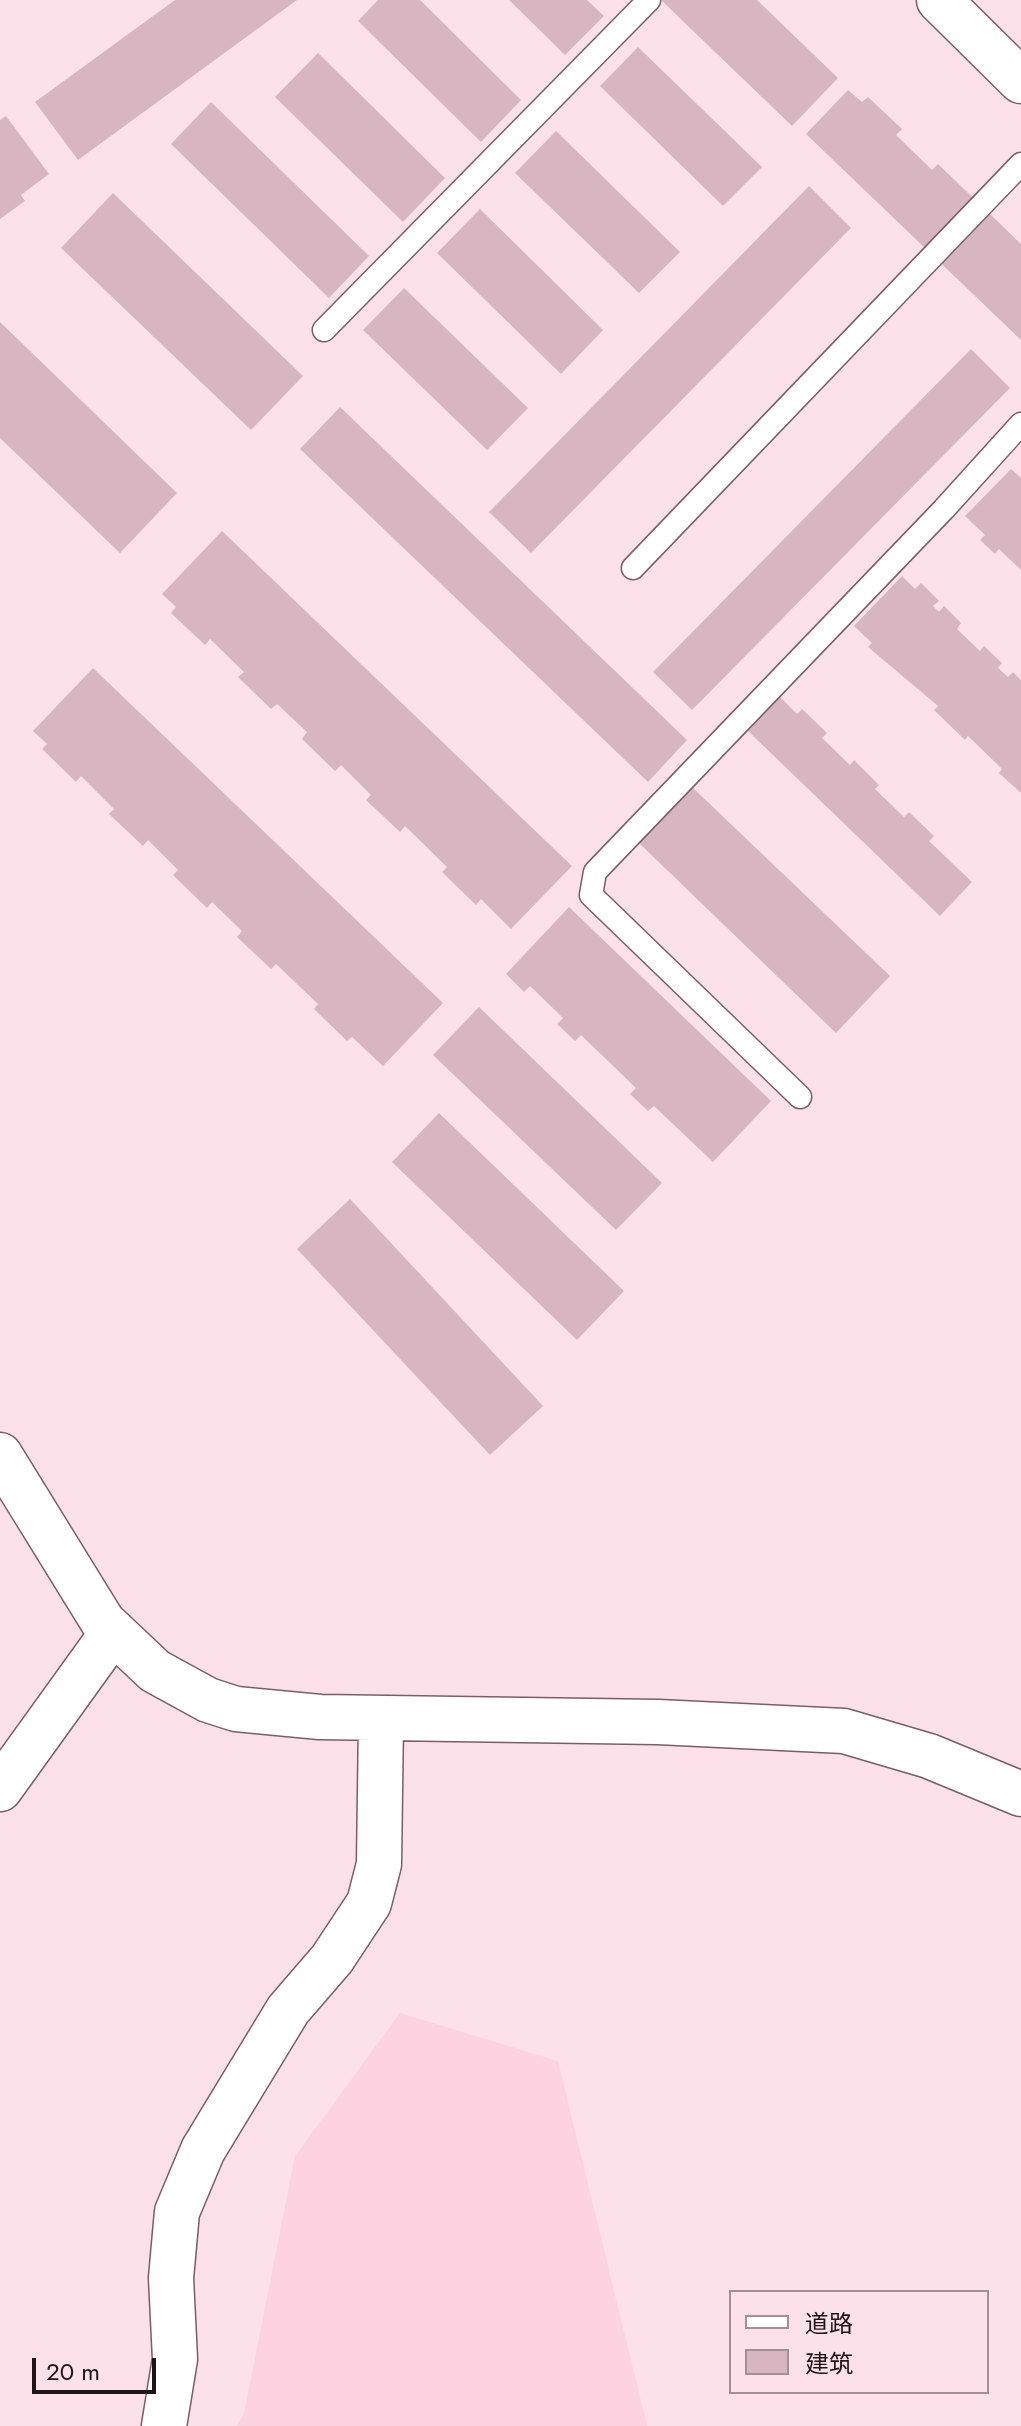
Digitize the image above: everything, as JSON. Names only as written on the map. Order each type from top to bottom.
[{"type":"street","points":[[939,0],[1021,81]]},
{"type":"street","points":[[0,1455],[82,1593],[113,1632],[155,1671],[208,1700],[236,1709],[381,1719],[658,1722],[844,1731],[929,1756],[1021,1794]]},
{"type":"street","points":[[0,1789],[113,1632]]},
{"type":"street","points":[[164,2426],[175,2359],[171,2278],[177,2212],[203,2150],[288,2010],[332,1959],[369,1903],[379,1864],[381,1719]]},
{"type":"lane","points":[[324,330],[649,0]]},
{"type":"lane","points":[[633,568],[1021,164]]},
{"type":"lane","points":[[800,1097],[591,895],[595,872],[924,530],[1021,424]]},
{"type":"shaded area","points":[[400,2013],[558,2061],[647,2426],[237,2426],[244,2413],[295,2156]]},
{"type":"building","points":[[175,0],[297,0],[78,160],[35,102]]},
{"type":"building","points":[[378,0],[420,0],[521,100],[481,142],[358,21]]},
{"type":"building","points":[[509,0],[587,0],[604,16],[565,55]]},
{"type":"building","points":[[661,0],[757,0],[838,78],[792,126]]},
{"type":"building","points":[[638,47],[762,167],[723,206],[600,86]]},
{"type":"building","points":[[318,53],[445,178],[403,222],[275,97]]},
{"type":"building","points":[[848,90],[862,102],[868,97],[902,129],[896,135],[932,170],[938,164],[1021,244],[1021,340],[806,134]]},
{"type":"building","points":[[211,102],[369,256],[329,298],[171,144]]},
{"type":"building","points":[[6,116],[49,174],[21,195],[25,201],[0,219],[0,120]]},
{"type":"building","points":[[556,131],[680,252],[639,293],[515,173]]},
{"type":"building","points":[[809,186],[851,228],[531,553],[489,512]]},
{"type":"building","points":[[113,193],[303,376],[251,430],[61,248]]},
{"type":"building","points":[[480,209],[603,330],[561,374],[437,253]]},
{"type":"building","points":[[404,288],[528,408],[487,450],[363,330]]},
{"type":"building","points":[[0,322],[177,493],[120,553],[0,438]]},
{"type":"building","points":[[971,349],[1010,388],[692,710],[653,672]]},
{"type":"building","points":[[340,407],[687,740],[648,782],[300,449]]},
{"type":"building","points":[[1011,469],[1021,478],[1021,570],[999,549],[995,554],[980,540],[985,535],[965,516]]},
{"type":"building","points":[[222,531],[572,866],[511,929],[481,899],[476,905],[442,872],[447,867],[405,826],[400,832],[366,800],[371,795],[341,765],[335,771],[302,739],[307,732],[277,704],[271,709],[238,677],[244,672],[210,639],[205,645],[171,613],[176,607],[162,594]]},
{"type":"building","points":[[902,576],[915,589],[921,583],[939,601],[933,606],[939,612],[944,606],[961,623],[957,629],[980,651],[984,646],[1002,663],[998,668],[1008,677],[1013,672],[1021,680],[1021,793],[999,773],[1002,769],[968,736],[965,740],[934,710],[938,706],[868,647],[872,643],[854,626]]},
{"type":"building","points":[[93,668],[443,1003],[383,1066],[352,1037],[347,1041],[314,1009],[318,1004],[276,964],[271,969],[237,937],[242,931],[212,902],[207,908],[173,875],[178,870],[148,840],[143,846],[109,814],[114,809],[81,776],[76,782],[42,749],[47,744],[33,731]]},
{"type":"building","points":[[780,697],[797,714],[802,709],[827,733],[822,738],[850,765],[854,760],[879,785],[875,789],[904,817],[909,812],[934,836],[929,841],[972,882],[940,916],[748,731]]},
{"type":"building","points":[[692,787],[890,976],[836,1033],[639,843]]},
{"type":"building","points":[[569,907],[771,1101],[713,1162],[654,1106],[648,1111],[630,1094],[636,1088],[581,1035],[575,1041],[557,1024],[563,1018],[530,986],[524,992],[506,974]]},
{"type":"building","points":[[479,1007],[662,1183],[616,1230],[433,1055]]},
{"type":"building","points":[[439,1113],[624,1291],[577,1340],[392,1162]]},
{"type":"building","points":[[350,1199],[543,1406],[490,1455],[297,1249]]}]
